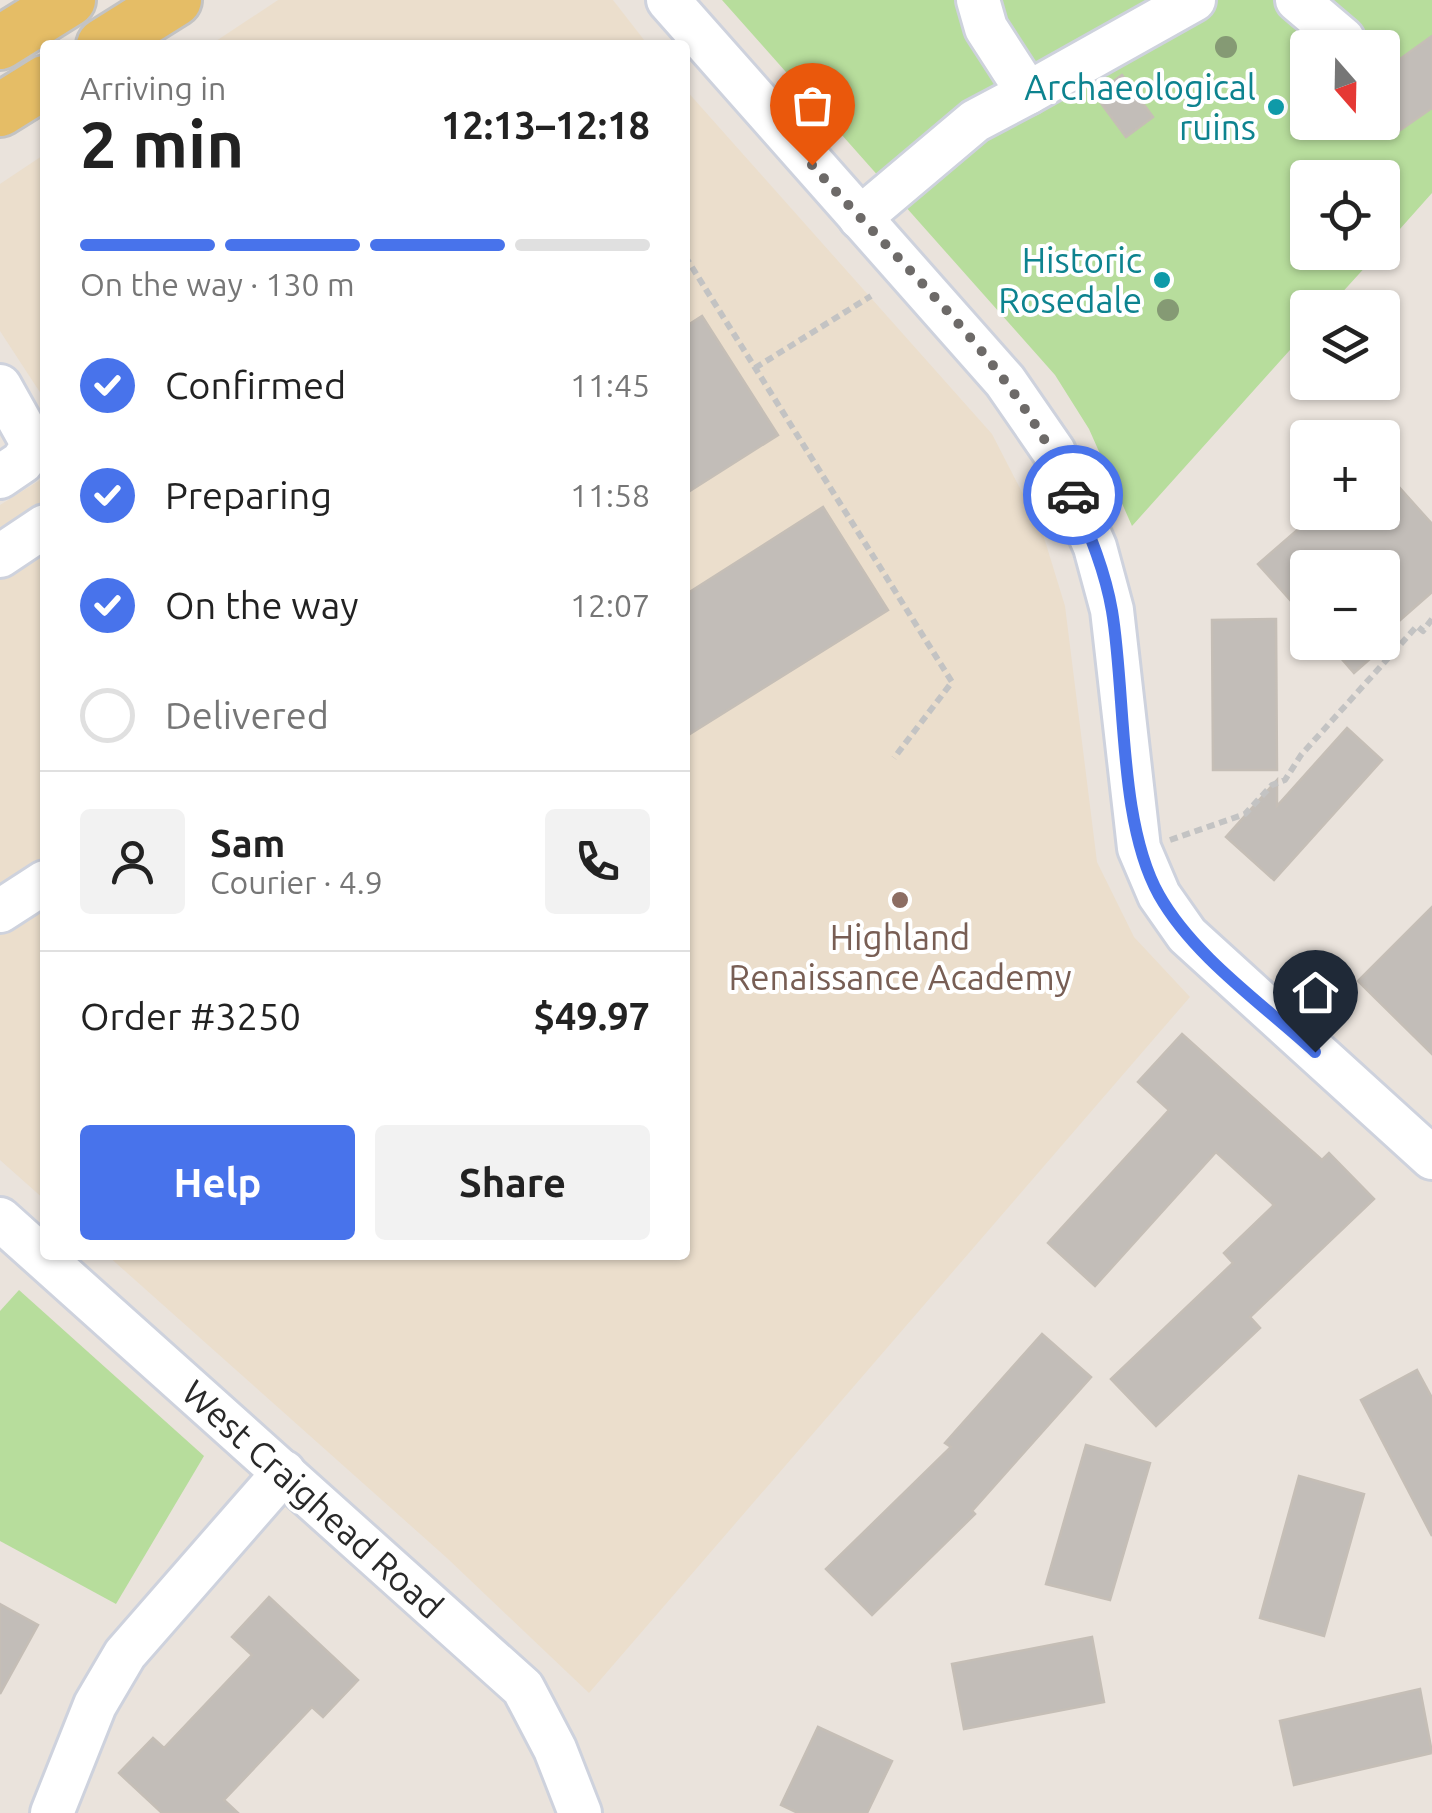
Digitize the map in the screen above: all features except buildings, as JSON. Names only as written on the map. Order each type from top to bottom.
[{"type":"main road","points":[[0,43],[69,0]]},
{"type":"main road","points":[[111,40],[175,0]]},
{"type":"main road","points":[[0,110],[40,85]]},
{"type":"street","points":[[668,0],[1005,380],[1061,468],[1095,546],[1112,610],[1139,848],[1159,895],[1187,936],[1432,1158]]},
{"type":"street","points":[[860,218],[975,122],[1194,0]]},
{"type":"street","points":[[1297,0],[1332,30]]},
{"type":"street","points":[[992,6],[1028,93]]},
{"type":"street","points":[[0,386],[32,445],[22,462],[0,476]]},
{"type":"street","points":[[0,556],[40,529]]},
{"type":"street","points":[[3,903],[40,884]]},
{"type":"street","name":"West Craighead Road","points":[[7,1239],[284,1472],[523,1688],[554,1748],[580,1813]]},
{"type":"street","points":[[52,1813],[95,1705],[125,1654],[284,1472]]},
{"type":"path","points":[[690,264],[952,682],[894,758]]},
{"type":"path","points":[[755,368],[870,296]]},
{"type":"path","points":[[1170,840],[1244,814],[1272,785],[1285,780],[1301,755],[1417,626],[1422,631],[1432,619]]},
{"type":"shaded area","points":[[278,0],[613,0],[644,40],[218,40]]},
{"type":"shaded area","name":"Highland Renaissance Academy","points":[[690,95],[992,434],[1042,531],[1065,606],[1097,862],[1134,937],[1190,997],[589,1693],[447,1558],[113,1260],[690,1260]]},
{"type":"shaded area","points":[[40,157],[40,392],[0,331],[0,184]]},
{"type":"shaded area","points":[[40,480],[40,1196],[0,1160],[0,505]]},
{"type":"green space","name":"Historic Rosedale","points":[[722,0],[1432,0],[1432,193],[1400,229],[1400,160],[1290,160],[1290,270],[1363,270],[1344,290],[1290,290],[1290,350],[1132,526],[1089,429],[1055,375]]},
{"type":"green space","points":[[19,1290],[204,1456],[116,1604],[0,1541],[0,1311]]},
{"type":"way so far","points":[[812,165],[1024,404],[1054,452],[1073,495]]},
{"type":"place","name":"Archaeological ruins","points":[[1276,107]]},
{"type":"place","name":"Historic Rosedale","points":[[1162,280]]},
{"type":"place","name":"Highland Renaissance Academy","points":[[900,900]]},
{"type":"route","points":[[1073,495],[1095,546],[1112,610],[1139,848],[1159,895],[1187,936],[1315,1052]]}]
